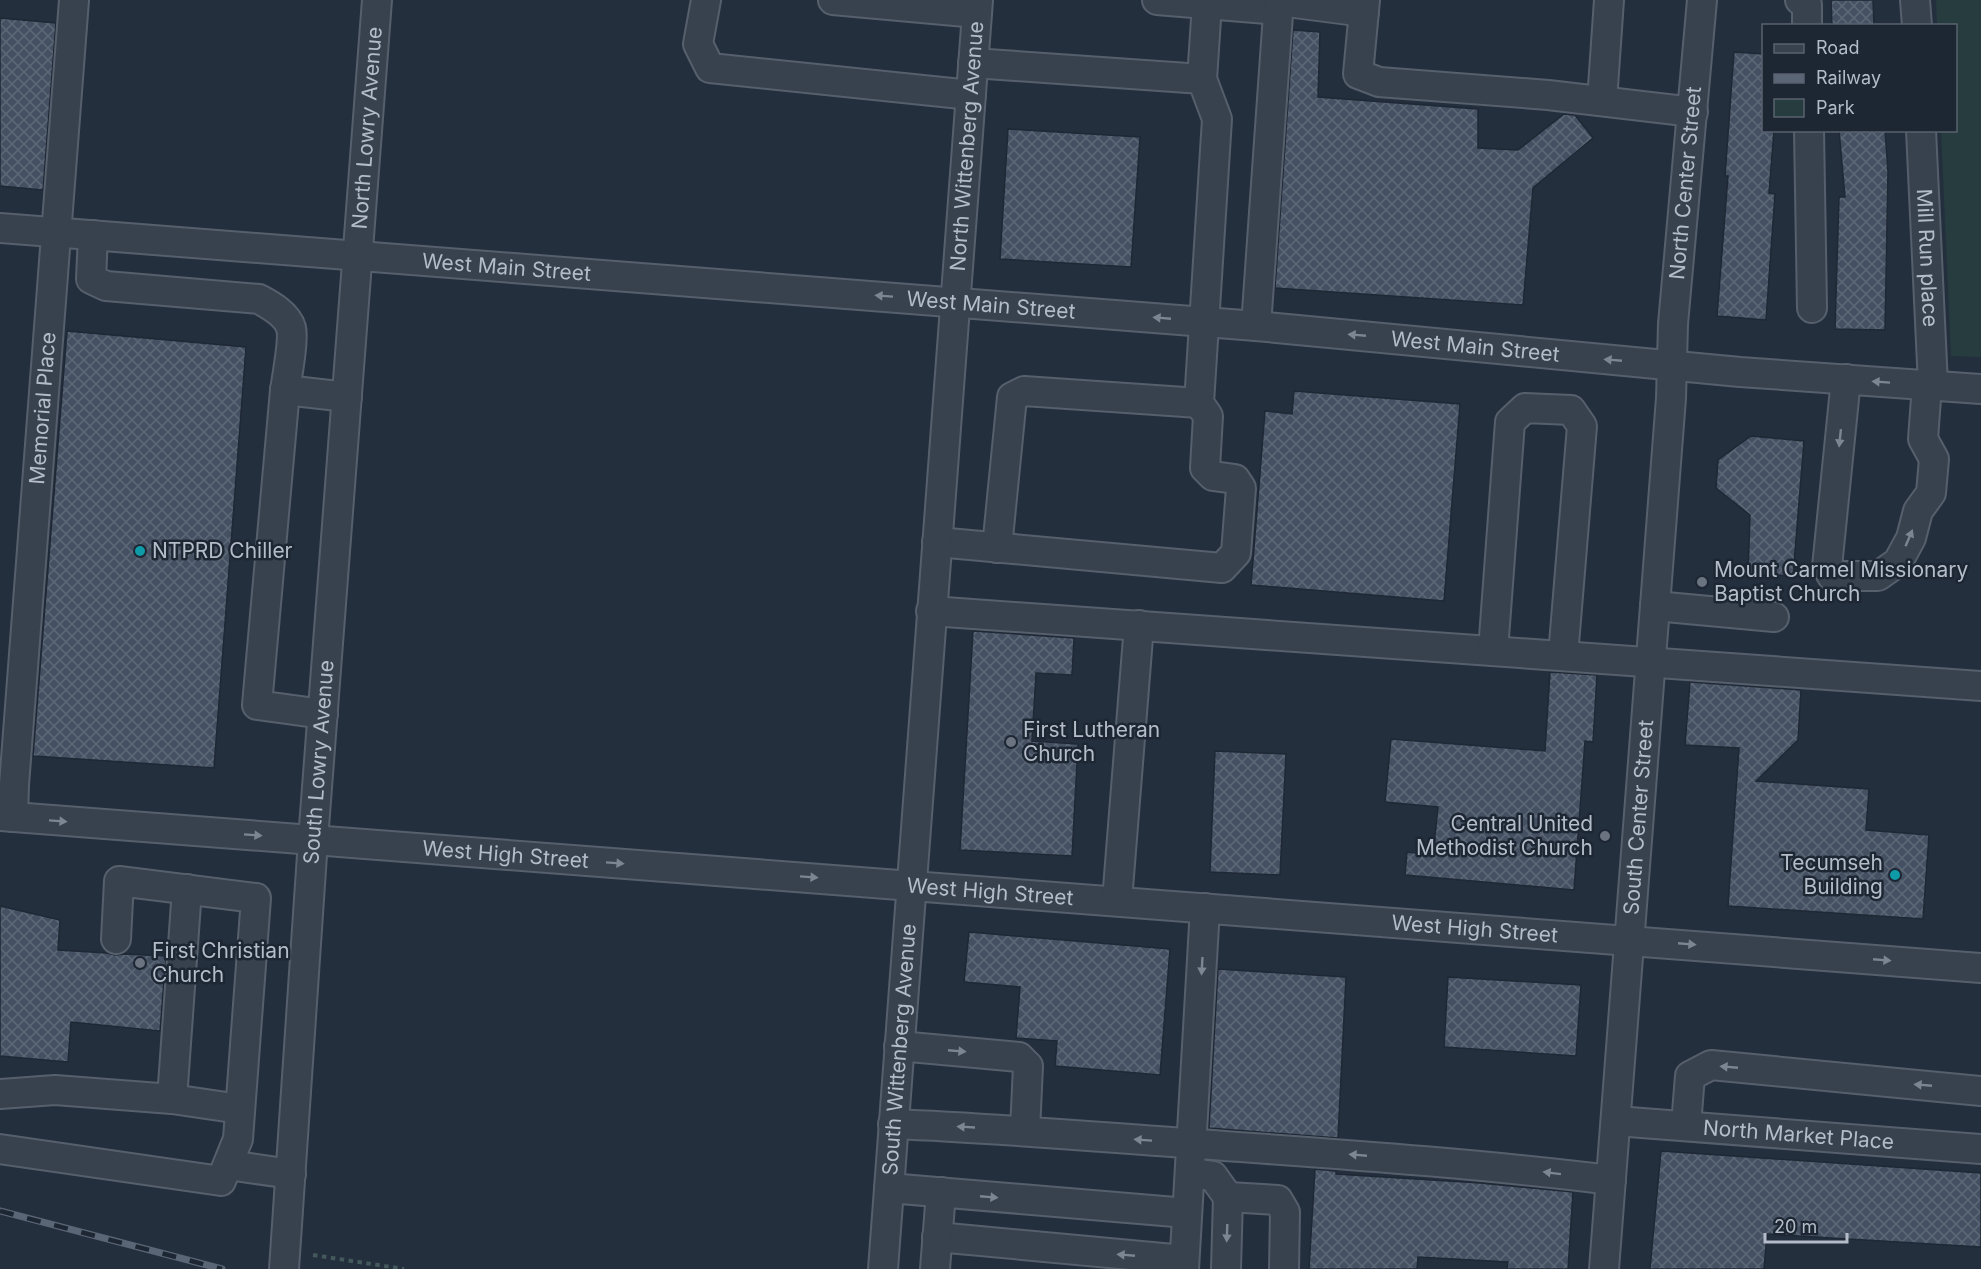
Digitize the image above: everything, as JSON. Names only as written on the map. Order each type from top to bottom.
[{"type":"street","name":"Memorial Place","points":[[6,817],[14,785],[74,0]]},
{"type":"street","name":"North Lowry Avenue","points":[[358,256],[377,0]]},
{"type":"street","points":[[706,0],[698,44],[710,68],[971,94]]},
{"type":"street","points":[[833,0],[978,6]]},
{"type":"street","points":[[1157,0],[1207,4],[1364,6],[1359,74],[1379,82],[1548,94],[1693,112]]},
{"type":"street","points":[[1602,101],[1609,0]]},
{"type":"street","name":"North Center Street","points":[[1672,365],[1673,324],[1701,0]]},
{"type":"street","points":[[1800,0],[1807,5],[1807,24]]},
{"type":"street","points":[[1916,0],[1917,24]]},
{"type":"street","points":[[937,542],[1222,568],[1236,553],[1241,488],[1235,479],[1213,476],[1205,468],[1208,416],[1198,403],[1217,119],[1202,79],[1207,4]]},
{"type":"street","points":[[1256,326],[1278,4]]},
{"type":"street","name":"North Wittenberg Avenue","points":[[937,542],[978,6]]},
{"type":"street","points":[[973,63],[1202,79]]},
{"type":"street","points":[[1809,132],[1812,308]]},
{"type":"street","name":"Mill Run place","points":[[1846,379],[1827,567],[1832,576],[1878,576],[1898,562],[1911,538],[1918,511],[1931,493],[1934,459],[1923,439],[1930,385],[1921,132]]},
{"type":"street","name":"West Main Street","points":[[0,228],[1204,321],[1672,365],[1981,389]]},
{"type":"street","points":[[93,235],[91,279],[106,286],[259,299],[277,310],[291,327],[290,358],[285,390],[256,705],[323,714]]},
{"type":"street","name":"South Lowry Avenue","points":[[294,1261],[291,1174],[313,840],[358,256]]},
{"type":"street","name":"South Center Street","points":[[1604,1269],[1672,365]]},
{"type":"street","points":[[285,390],[347,397]]},
{"type":"street","points":[[998,548],[1012,397],[1024,391],[1198,403]]},
{"type":"street","points":[[1493,651],[1510,422],[1525,408],[1571,410],[1582,426],[1563,656]]},
{"type":"street","name":"South Wittenberg Avenue","points":[[883,1269],[937,542]]},
{"type":"street","points":[[1655,606],[1774,617]]},
{"type":"street","points":[[931,611],[1981,686]]},
{"type":"street","points":[[1117,901],[1139,626]]},
{"type":"street","name":"West High Street","points":[[6,817],[1981,968]]},
{"type":"street","points":[[0,1149],[221,1181],[238,1139],[256,898],[119,881],[116,939]]},
{"type":"street","points":[[172,1099],[187,889]]},
{"type":"street","points":[[937,1237],[1184,1265],[1205,908]]},
{"type":"street","points":[[899,1046],[1019,1057],[1028,1066],[1024,1130]]},
{"type":"street","points":[[1686,1125],[1690,1076],[1711,1065],[1981,1091]]},
{"type":"street","points":[[0,1094],[56,1090],[172,1099],[240,1109]]},
{"type":"street","name":"North Market Place","points":[[1616,1121],[1981,1149]]},
{"type":"street","points":[[893,1124],[1024,1130],[1502,1168],[1611,1180]]},
{"type":"street","points":[[228,1165],[291,1174]]},
{"type":"street","points":[[1190,1173],[1213,1176],[1228,1197],[1226,1269]]},
{"type":"street","points":[[889,1188],[1187,1214]]},
{"type":"street","points":[[935,1269],[940,1192]]},
{"type":"street","points":[[1228,1197],[1278,1200],[1285,1212],[1284,1269]]},
{"type":"path","points":[[294,1261],[404,1269]]},
{"type":"green space","points":[[1936,0],[1981,0],[1981,357],[1951,356],[1941,132],[1957,132],[1957,24],[1937,24]]},
{"type":"building","points":[[1831,0],[1873,0],[1874,24],[1832,24]]},
{"type":"building","points":[[0,18],[56,23],[43,190],[0,186]]},
{"type":"building","points":[[1293,30],[1320,32],[1318,97],[1478,109],[1478,148],[1518,150],[1564,114],[1575,115],[1593,138],[1533,188],[1523,305],[1275,288]]},
{"type":"building","points":[[1734,52],[1762,54],[1762,132],[1774,132],[1769,193],[1775,194],[1766,320],[1717,316],[1728,176],[1725,176]]},
{"type":"building","points":[[1008,129],[1140,137],[1131,267],[1000,259]]},
{"type":"building","points":[[1839,132],[1885,132],[1888,172],[1885,330],[1835,329],[1839,197],[1845,197]]},
{"type":"building","name":"NTPRD Chiller","points":[[67,331],[246,347],[214,768],[33,756]]},
{"type":"building","points":[[1294,391],[1460,404],[1444,601],[1251,585],[1265,411],[1292,414]]},
{"type":"building","points":[[1751,436],[1804,441],[1793,576],[1748,574],[1750,515],[1716,488],[1718,460]]},
{"type":"building","name":"First Lutheran Church","points":[[973,631],[1074,638],[1072,675],[1036,673],[1032,741],[1078,744],[1072,856],[960,850]]},
{"type":"building","points":[[1550,672],[1597,675],[1593,742],[1585,741],[1574,890],[1405,875],[1407,852],[1433,855],[1438,807],[1385,802],[1391,739],[1545,751]]},
{"type":"building","points":[[1690,682],[1801,690],[1798,740],[1756,781],[1869,789],[1866,830],[1929,835],[1923,919],[1728,906],[1739,748],[1685,745]]},
{"type":"building","points":[[1215,751],[1286,754],[1280,875],[1210,872]]},
{"type":"building","points":[[0,906],[60,920],[58,950],[115,955],[166,956],[160,1031],[71,1022],[68,1062],[0,1056]]},
{"type":"building","points":[[969,932],[1170,949],[1160,1075],[1055,1066],[1057,1041],[1016,1038],[1020,987],[964,982]]},
{"type":"building","points":[[1218,969],[1346,977],[1338,1138],[1209,1128]]},
{"type":"building","points":[[1448,977],[1581,985],[1576,1056],[1444,1047]]},
{"type":"building","points":[[1661,1151],[1981,1173],[1981,1247],[1767,1234],[1764,1269],[1650,1269]]},
{"type":"building","points":[[1315,1169],[1336,1171],[1336,1174],[1480,1183],[1573,1192],[1568,1269],[1507,1269],[1508,1262],[1418,1257],[1417,1269],[1309,1269]]},
{"type":"railway","points":[[0,1211],[222,1269]]},
{"type":"place","name":"NTPRD Chiller","points":[[140,551]]},
{"type":"place","name":"Mount Carmel Missionary Baptist Church","points":[[1702,582]]},
{"type":"place","name":"First Lutheran Church","points":[[1011,742]]},
{"type":"place","name":"Central United Methodist Church","points":[[1605,836]]},
{"type":"place","name":"Tecumseh Building","points":[[1895,875]]},
{"type":"place","name":"First Christian Church","points":[[140,963]]}]
